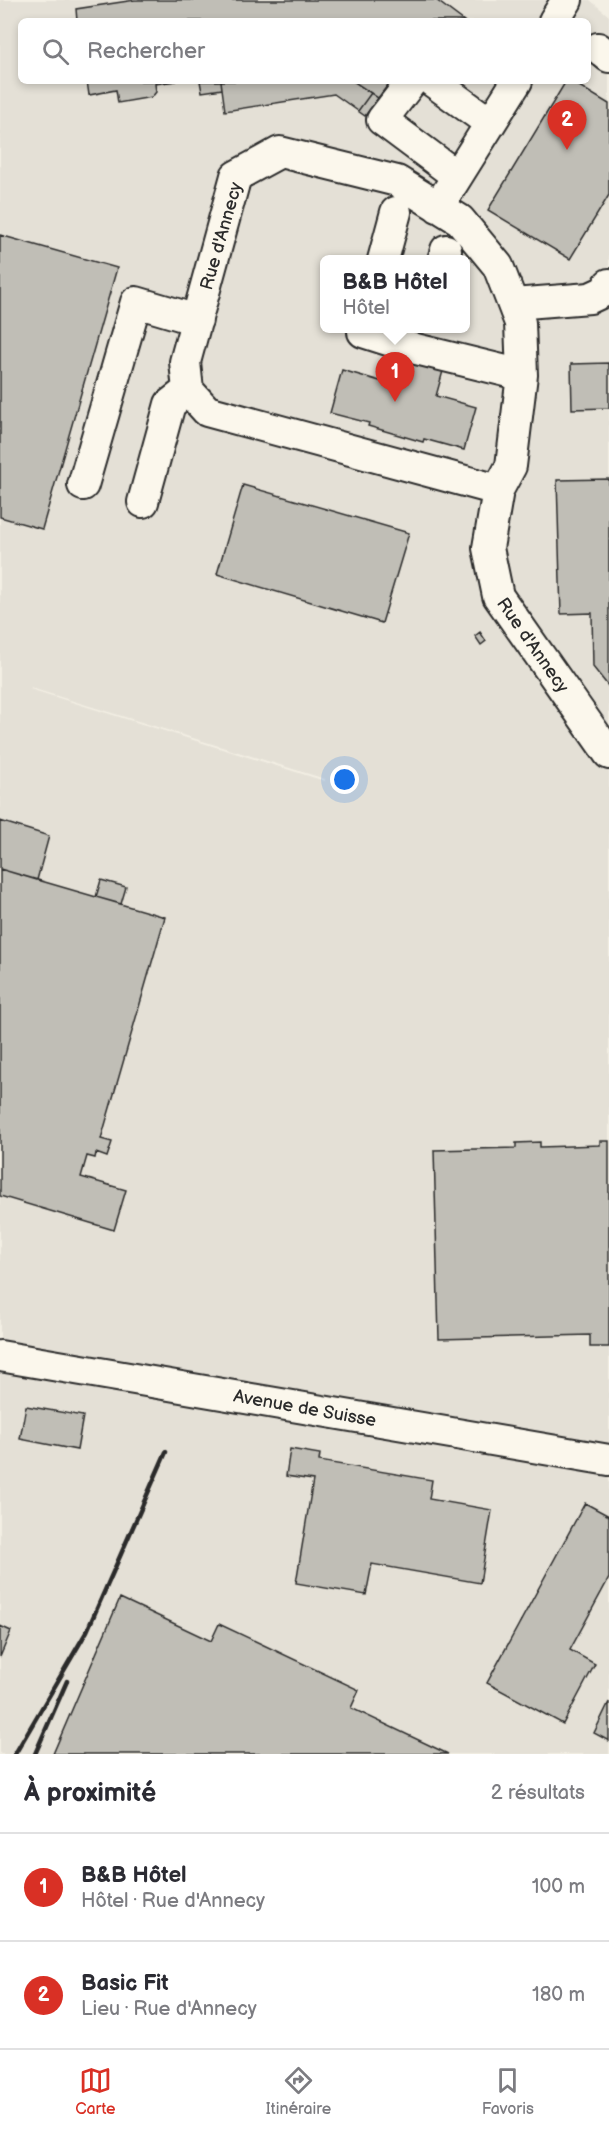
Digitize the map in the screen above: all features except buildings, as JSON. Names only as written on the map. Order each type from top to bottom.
[{"type":"street","points":[[556,18],[567,0]]},
{"type":"street","points":[[410,84],[382,120],[457,176]]},
{"type":"street","points":[[436,84],[490,123]]},
{"type":"street","points":[[438,207],[515,84]]},
{"type":"street","name":"Rue d'Annecy","points":[[188,390],[185,362],[236,176],[280,152],[397,182],[460,220],[498,266],[520,323],[522,375],[511,466],[498,490],[488,548],[498,596],[609,754]]},
{"type":"street","points":[[384,255],[396,212]]},
{"type":"street","points":[[513,304],[590,298],[605,291],[609,284]]},
{"type":"street","points":[[84,485],[136,302],[197,320]]},
{"type":"street","points":[[371,333],[419,339],[522,375]]},
{"type":"street","points":[[143,502],[170,404],[188,390],[207,411],[498,490]]},
{"type":"street","name":"Avenue de Suisse","points":[[0,1356],[609,1461]]},
{"type":"shaded area","points":[[0,0],[590,0],[609,16],[609,1754],[0,1754]],"holes":[[[30,689],[325,779],[325,781]]]},
{"type":"railway","points":[[15,1754],[87,1631],[166,1452]]},
{"type":"railway","points":[[35,1754],[67,1681]]},
{"type":"place","name":"Basic Fit","points":[[567,150]]},
{"type":"place","name":"B&B Hôtel","points":[[395,402]]}]
